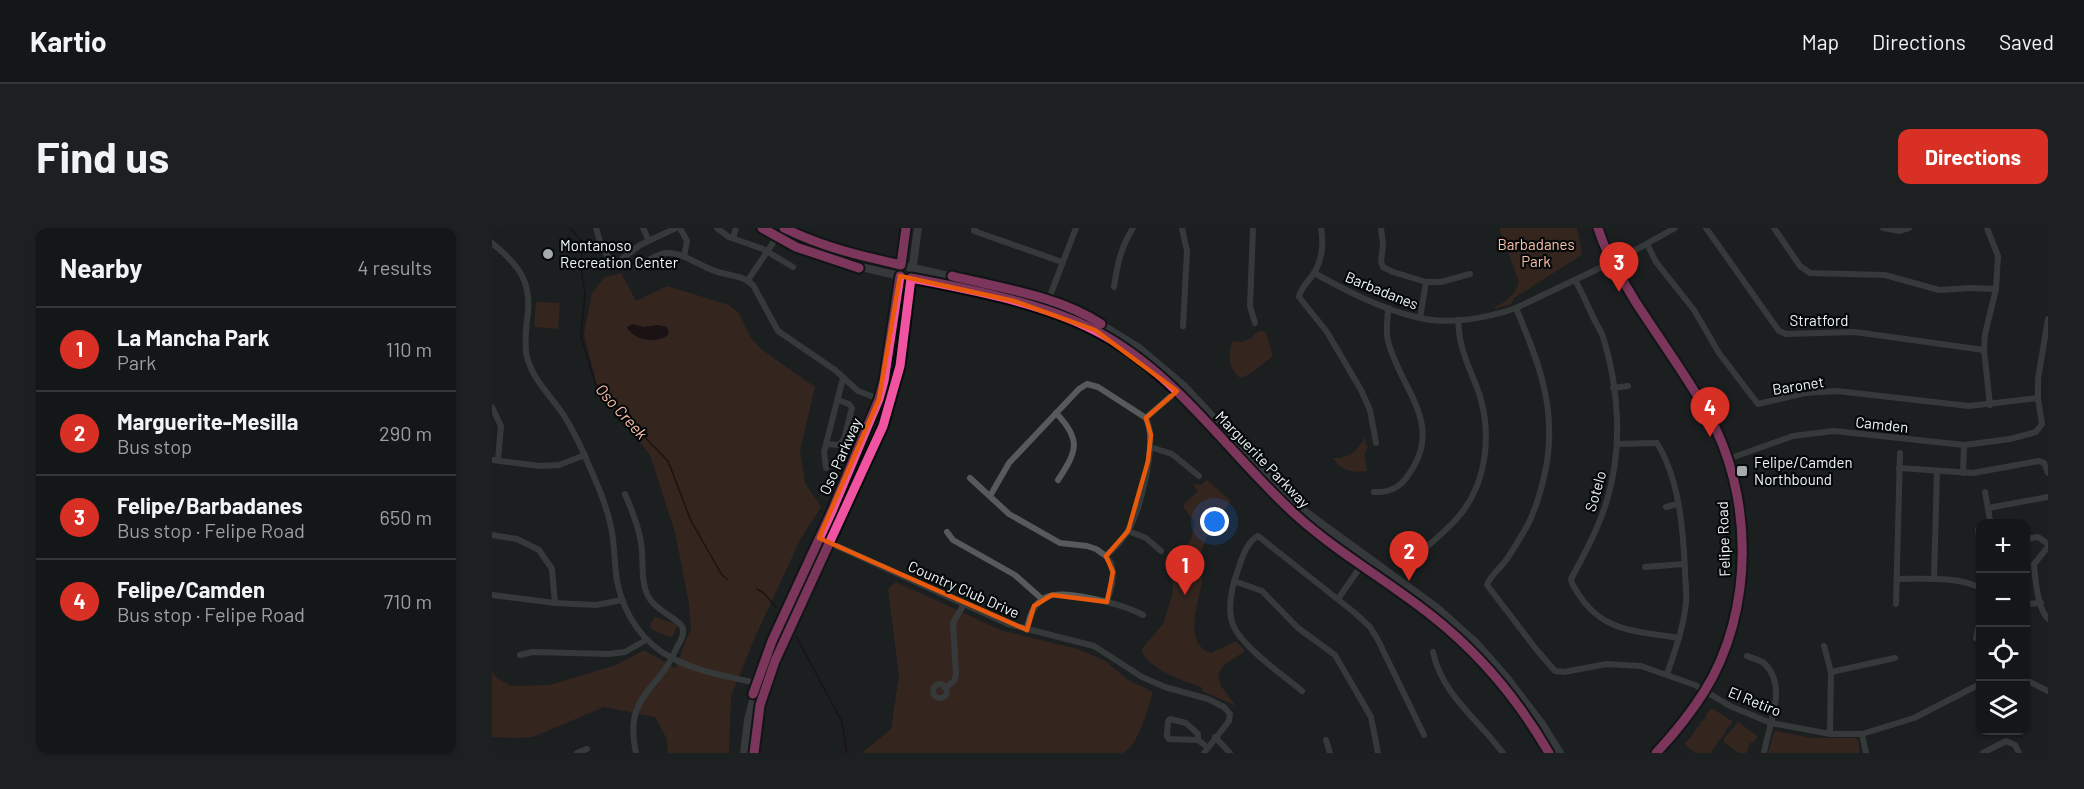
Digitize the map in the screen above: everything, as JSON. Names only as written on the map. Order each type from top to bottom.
[{"type":"main road","name":"Marguerite Parkway","points":[[762,228],[796,247],[840,262],[1014,301],[1065,317],[1095,330],[1136,356],[1177,391],[1265,486],[1299,518],[1437,609],[1474,642],[1506,677],[1542,724],[1560,753]]},
{"type":"main road","name":"Marguerite Parkway","points":[[784,228],[808,240],[836,249],[1032,295],[1082,313],[1139,348],[1184,386],[1304,511],[1432,616],[1469,650],[1500,683],[1535,729],[1549,753]]},
{"type":"main road","name":"Oso Parkway","points":[[744,753],[756,683],[772,641],[879,399],[884,381],[906,228]]},
{"type":"main road","name":"Oso Parkway","points":[[754,753],[759,715],[775,661],[891,404],[900,366],[918,228]]},
{"type":"main road","name":"Felipe Road","points":[[1598,228],[1612,263],[1708,414],[1728,459],[1739,503],[1742,572],[1727,643],[1705,691],[1682,724],[1656,753]]},
{"type":"street","points":[[596,228],[602,248],[614,265],[648,239],[678,228],[687,241],[684,257]]},
{"type":"street","points":[[644,228],[648,239]]},
{"type":"street","points":[[717,228],[793,267]]},
{"type":"street","points":[[733,238],[736,228]]},
{"type":"street","points":[[975,228],[974,231],[1062,262]]},
{"type":"street","points":[[1048,301],[1076,228]]},
{"type":"street","points":[[1114,288],[1122,248],[1133,228]]},
{"type":"street","points":[[1182,228],[1187,251],[1183,326]]},
{"type":"street","points":[[1253,228],[1250,306],[1255,323]]},
{"type":"street","points":[[1321,228],[1323,245],[1320,259],[1314,273],[1300,291],[1299,297],[1327,332],[1361,390],[1370,410],[1376,443]]},
{"type":"street","points":[[1381,228],[1383,267],[1409,279],[1426,282],[1448,280],[1470,274]]},
{"type":"street","name":"Barbadanes","points":[[1314,273],[1388,308],[1420,318],[1458,320],[1501,313],[1516,308],[1612,263],[1675,228]]},
{"type":"street","name":"Stratford","points":[[1707,228],[1779,331],[1786,334],[1854,332],[1984,350]]},
{"type":"street","points":[[1774,228],[1800,266],[1810,273],[1885,275],[1939,290],[1996,289]]},
{"type":"street","points":[[1883,228],[1900,231],[1909,228]]},
{"type":"street","points":[[1987,228],[1998,256],[1996,289],[1985,334],[1984,350],[1990,405]]},
{"type":"street","points":[[748,280],[777,237]]},
{"type":"street","points":[[492,243],[509,257],[525,280],[529,295],[525,337],[526,355],[534,377],[563,413],[585,455],[611,524],[617,580],[622,600],[634,625],[646,640],[673,659],[702,670],[766,686]]},
{"type":"street","name":"Baronet","points":[[1647,244],[1656,262],[1694,310],[1719,353],[1758,404],[1805,393],[1837,391],[1969,406],[2038,398]]},
{"type":"street","points":[[636,266],[665,253],[684,257],[709,269],[748,280],[778,330],[835,370],[858,391],[879,399]]},
{"type":"street","name":"Sotelo","points":[[1575,279],[1603,335],[1613,388],[1617,444],[1616,462],[1607,499],[1593,536],[1571,579],[1572,583],[1591,611],[1601,620],[1617,626],[1678,638]]},
{"type":"street","points":[[1420,318],[1426,282]]},
{"type":"street","points":[[1374,492],[1391,490],[1406,479],[1416,464],[1422,446],[1423,431],[1420,413],[1388,341],[1388,308]]},
{"type":"street","name":"El Retiro","points":[[1516,308],[1543,380],[1549,411],[1550,442],[1540,492],[1530,520],[1513,550],[1487,585],[1555,671],[1564,672],[1607,664],[1641,666],[1667,674],[1705,691],[1730,706],[1771,723],[1830,734],[1862,734],[1914,718],[1976,686]]},
{"type":"street","points":[[2038,398],[2038,379],[2048,319]]},
{"type":"street","points":[[1423,550],[1451,525],[1463,510],[1482,470],[1485,452],[1485,418],[1461,343],[1458,320]]},
{"type":"street","points":[[826,468],[824,452],[843,378]]},
{"type":"street","points":[[990,496],[1009,463],[1056,413],[1088,384],[1098,387],[1146,418],[1150,425],[1151,435],[1144,483],[1135,515],[1128,531],[1106,556]]},
{"type":"street","points":[[1613,388],[1628,386]]},
{"type":"street","points":[[1146,418],[1177,391]]},
{"type":"street","name":"Camden","points":[[1728,459],[1793,436],[1834,431],[1964,445],[2010,439],[2036,432],[2042,424],[2038,398]]},
{"type":"street","points":[[826,444],[839,445],[844,440],[852,408],[849,404],[838,400]]},
{"type":"street","points":[[492,407],[501,426],[495,460],[540,466],[559,465],[585,455]]},
{"type":"street","points":[[1056,413],[1072,431],[1075,444],[1073,454],[1058,480]]},
{"type":"street","points":[[1617,444],[1656,443],[1664,454],[1671,475],[1683,532],[1686,602],[1667,674]]},
{"type":"street","points":[[1963,473],[1964,445]]},
{"type":"street","points":[[1150,447],[1172,454],[1199,476]]},
{"type":"street","points":[[1896,604],[1900,453]]},
{"type":"street","points":[[1899,468],[1963,473],[2039,461],[2045,464],[2048,473]]},
{"type":"street","points":[[1934,579],[1937,471]]},
{"type":"street","points":[[970,478],[1010,514],[1060,543],[1087,546],[1106,556],[1113,572],[1107,602]]},
{"type":"street","points":[[1985,492],[1990,519]]},
{"type":"street","points":[[625,494],[639,533],[644,584],[648,596],[660,611],[683,625],[683,635],[673,659],[640,700],[633,721],[632,738],[636,753]]},
{"type":"street","points":[[1988,508],[2048,497]]},
{"type":"street","points":[[1666,507],[1677,504]]},
{"type":"street","points":[[1128,531],[1146,538],[1161,550]]},
{"type":"street","points":[[947,532],[954,540],[1016,575],[1042,599]]},
{"type":"street","points":[[492,535],[516,539],[539,550],[552,569],[555,603]]},
{"type":"street","points":[[1302,691],[1245,643],[1232,623],[1231,603],[1234,581],[1243,556],[1258,536],[1363,620],[1374,633],[1424,735]]},
{"type":"street","points":[[2030,538],[2038,537],[2048,545],[2034,564],[2044,615],[2048,619]]},
{"type":"street","name":"Country Club Drive","points":[[819,538],[1008,624],[1095,646],[1142,678],[1208,699],[1224,707],[1230,714],[1229,721],[1215,737]]},
{"type":"street","points":[[1338,600],[1364,561]]},
{"type":"street","points":[[1644,567],[1684,564]]},
{"type":"street","points":[[1897,579],[1934,579],[1976,586]]},
{"type":"street","points":[[1234,581],[1262,591],[1298,627],[1335,655],[1371,717],[1378,753]]},
{"type":"street","points":[[1027,630],[1029,616],[1034,606],[1042,599],[1060,593],[1107,602],[1143,615]]},
{"type":"street","points":[[492,595],[555,603],[596,605],[622,600]]},
{"type":"street","points":[[2030,604],[2041,603]]},
{"type":"street","points":[[945,688],[954,681],[956,675],[953,623],[964,604]]},
{"type":"street","points":[[520,655],[532,652],[617,653],[625,652],[646,640]]},
{"type":"street","points":[[1824,646],[1831,672],[1830,734]]},
{"type":"street","points":[[1433,652],[1436,666],[1447,688],[1501,752]]},
{"type":"street","points":[[1747,656],[1764,663],[1773,677],[1777,696],[1764,753]]},
{"type":"street","points":[[1831,672],[1895,658]]},
{"type":"street","points":[[2027,681],[2048,691]]},
{"type":"street","points":[[1198,740],[1169,739],[1167,736],[1168,721],[1170,719],[1186,723],[1198,734],[1198,740],[1205,750],[1215,737],[1230,753]]},
{"type":"street","points":[[1862,734],[1866,753]]},
{"type":"street","points":[[1326,740],[1330,753]]},
{"type":"street","points":[[1983,753],[2006,741],[2012,742],[2019,753]]},
{"type":"street","points":[[577,753],[587,749]]},
{"type":"highlighted area","points":[[900,276],[1014,301],[1095,330],[1177,391],[1146,418],[1151,435],[1148,461],[1128,531],[1106,556],[1113,572],[1107,602],[1052,595],[1034,606],[1027,630],[819,538],[879,399]]},
{"type":"green space","name":"Barbadanes Park","points":[[1499,228],[1577,228],[1582,252],[1580,256],[1514,298],[1511,304],[1495,309],[1513,294],[1519,282]]},
{"type":"green space","points":[[621,273],[636,301],[667,286],[729,305],[739,313],[751,338],[761,349],[815,387],[800,450],[805,483],[821,507],[801,538],[756,635],[731,696],[729,753],[668,753],[667,739],[655,717],[604,707],[533,737],[492,737],[492,672],[497,678],[511,686],[550,685],[616,665],[644,650],[675,668],[691,629],[689,604],[675,532],[650,455],[598,389],[584,334],[592,293],[605,277]]},
{"type":"green space","points":[[536,302],[560,303],[558,329],[534,327]]},
{"type":"green space","points":[[1262,330],[1266,333],[1273,356],[1240,378],[1233,370],[1230,361],[1232,341],[1241,342],[1252,338],[1254,334]]},
{"type":"green space","points":[[1365,437],[1368,447],[1364,455],[1367,471],[1357,472],[1340,466],[1333,458],[1352,453]]},
{"type":"green space","points":[[1207,480],[1231,501],[1211,530],[1202,549],[1200,557],[1202,582],[1194,621],[1195,632],[1202,648],[1211,653],[1236,641],[1245,651],[1223,666],[1218,675],[1221,686],[1237,708],[1202,691],[1203,688],[1158,668],[1145,657],[1141,650],[1163,624],[1173,592],[1172,575],[1191,539],[1195,522],[1184,508],[1184,504],[1198,491],[1193,484],[1201,485]]},
{"type":"green space","points":[[896,582],[1003,631],[1078,649],[1104,660],[1127,679],[1153,692],[1134,742],[1123,753],[862,753],[891,729],[899,675],[888,589]]},
{"type":"green space","points":[[656,617],[675,624],[677,627],[673,636],[670,637],[651,629],[653,619]]},
{"type":"green space","points":[[1711,709],[1732,723],[1711,753],[1696,753],[1685,743],[1697,727],[1700,727],[1699,724]]},
{"type":"green space","points":[[1738,722],[1757,737],[1754,742],[1750,743],[1746,753],[1739,753],[1724,742]]},
{"type":"green space","points":[[1774,732],[1812,738],[1855,738],[1858,740],[1860,753],[1768,753]]},
{"type":"shaded area","points":[[633,324],[644,327],[658,325],[667,327],[669,334],[659,339],[641,339],[627,328]]},
{"type":"waterway","name":"Oso Creek","points":[[570,228],[583,242],[581,267],[585,294],[581,336],[595,383],[668,461],[691,521],[722,575],[728,580]]},
{"type":"waterway","name":"Oso Creek","points":[[757,589],[764,593],[776,607]]},
{"type":"waterway","name":"Oso Creek","points":[[796,636],[842,722],[847,753]]},
{"type":"cycle path","points":[[762,228],[796,247],[859,268]]},
{"type":"cycle path","points":[[784,228],[827,246],[901,265],[906,228]]},
{"type":"cycle path","points":[[1598,228],[1624,283],[1707,412],[1722,444],[1734,479],[1740,515],[1742,552],[1740,589],[1733,626],[1721,660],[1704,692],[1656,753]]},
{"type":"cycle path","points":[[753,694],[772,641],[832,511],[879,399],[884,381],[900,276]]},
{"type":"cycle path","points":[[952,276],[1009,289],[1067,306],[1101,324]]},
{"type":"cycle path","points":[[754,753],[760,705],[775,661],[883,426],[900,366],[911,278],[981,292],[1074,320],[1124,348],[1151,368],[1177,391],[1297,516],[1329,542],[1432,616],[1466,646],[1497,679],[1525,715],[1549,753]]},
{"type":"place","name":"Montanoso Recreation Center","points":[[548,254]]},
{"type":"place","name":"Felipe/Barbadanes","points":[[1619,292]]},
{"type":"place","name":"Felipe/Camden","points":[[1710,437]]},
{"type":"place","name":"Felipe/Camden Northbound","points":[[1742,471]]},
{"type":"place","name":"Marguerite-Mesilla","points":[[1409,581]]},
{"type":"place","name":"La Mancha Park","points":[[1185,595]]}]
